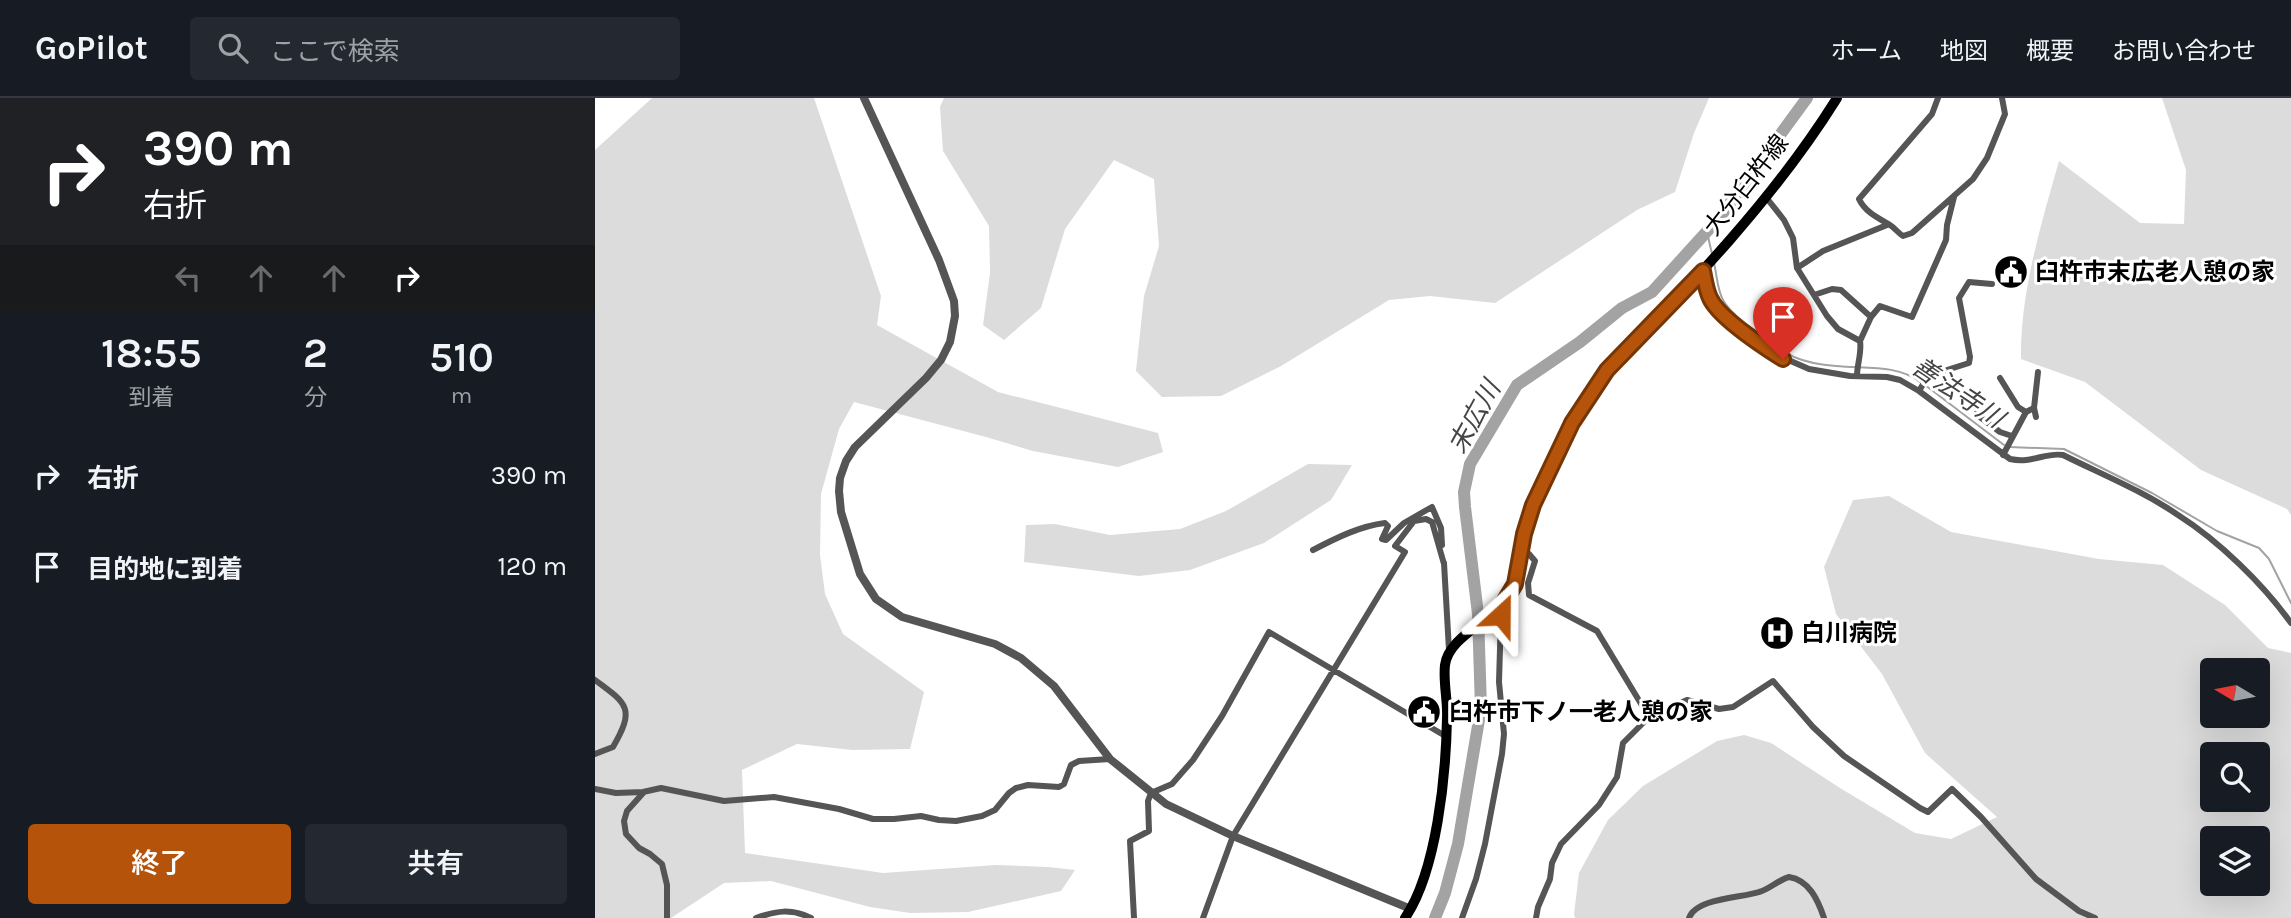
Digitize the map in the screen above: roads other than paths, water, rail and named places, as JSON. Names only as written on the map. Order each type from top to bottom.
[{"type":"main road","name":"大分臼杵線","points":[[1452,647],[1503,604],[1515,584],[1524,534],[1544,478],[1592,391],[1607,370],[1719,253],[1817,130],[1837,98]]},
{"type":"main road","points":[[1408,914],[1424,877],[1437,828],[1447,737],[1445,665],[1452,647]]},
{"type":"street","points":[[865,98],[939,260],[954,301],[955,316],[950,342],[940,360],[926,378],[855,447],[846,461],[841,478],[839,501],[860,574],[876,599],[902,617],[995,644],[1021,658],[1054,686],[1110,759],[1166,804],[1408,914]]},
{"type":"street","points":[[1938,98],[1932,114],[1859,199],[1867,211],[1887,225],[1892,225],[1900,235],[1909,234],[1973,178],[1987,158],[2005,114],[2002,98]]},
{"type":"street","points":[[1765,196],[1779,213],[1793,238],[1797,268],[1814,295],[1834,325],[1860,341]]},
{"type":"street","points":[[1857,374],[1860,341],[1871,317],[1880,306],[1912,317],[1942,250],[1954,197]]},
{"type":"street","points":[[1797,268],[1822,251],[1887,225]]},
{"type":"street","points":[[1704,270],[1711,300],[1723,314],[1783,359],[1802,367],[1895,378],[1920,390],[2010,459],[2026,461],[2063,455],[2177,514],[2232,558],[2291,623]]},
{"type":"street","points":[[1920,390],[1927,378],[1969,363],[1971,357],[1959,298],[1969,282],[1992,284]]},
{"type":"street","points":[[1814,295],[1832,289],[1841,290],[1871,317]]},
{"type":"street","points":[[2036,417],[2033,408],[2038,372]]},
{"type":"street","points":[[2000,378],[2018,407],[2026,412]]},
{"type":"street","points":[[2004,453],[2026,412],[2033,408]]},
{"type":"street","points":[[1976,414],[2011,438]]},
{"type":"street","points":[[1313,550],[1365,527],[1385,523],[1388,526],[1382,539],[1386,540],[1403,523],[1432,507],[1441,528],[1452,647]]},
{"type":"street","points":[[1203,918],[1233,835],[1405,552],[1395,546],[1414,521],[1426,519],[1432,522],[1444,564]]},
{"type":"street","points":[[1521,553],[1529,554],[1535,561],[1528,583],[1529,595],[1597,631],[1649,717]]},
{"type":"street","points":[[1462,918],[1485,844],[1502,754],[1504,734],[1499,682],[1503,604]]},
{"type":"street","points":[[1151,793],[1172,784],[1193,760],[1222,716],[1269,632],[1447,737]]},
{"type":"street","points":[[595,680],[624,702],[626,711],[624,726],[613,747],[595,754]]},
{"type":"street","points":[[1536,918],[1550,878],[1552,863],[1561,844],[1599,805],[1617,777],[1623,743],[1649,717],[1687,700],[1719,709],[1733,707],[1773,681],[1813,727],[1844,756],[1920,808],[1928,812],[1952,789],[1996,833],[2036,879],[2079,911],[2095,918]]},
{"type":"street","points":[[595,789],[616,793],[661,788],[724,801],[774,797],[839,809],[873,819],[921,816],[956,821],[982,817],[995,810],[1009,793],[1028,785],[1059,787],[1064,784],[1072,765],[1079,761],[1110,759]]},
{"type":"street","points":[[644,792],[627,811],[624,825],[626,834],[633,843],[662,864],[667,884],[667,918]]},
{"type":"street","points":[[1134,918],[1130,841],[1149,831],[1151,793]]},
{"type":"street","points":[[1689,918],[1693,910],[1706,904],[1761,892],[1789,877],[1801,881],[1812,891],[1824,918]]},
{"type":"street","points":[[756,918],[782,910],[801,913],[811,918]]},
{"type":"waterway","name":"末広川","points":[[1435,918],[1445,893],[1458,844],[1481,708],[1478,614],[1464,492],[1470,464],[1517,385],[1580,342],[1622,308],[1652,292],[1720,217],[1807,98]]},
{"type":"waterway","name":"善法寺川","points":[[1707,232],[1712,254]]},
{"type":"waterway","name":"善法寺川","points":[[1714,263],[1719,291],[1728,307],[1755,332],[1786,353],[1820,364],[1901,372],[1920,382]]},
{"type":"waterway","name":"善法寺川","points":[[1925,385],[2004,445]]},
{"type":"waterway","name":"善法寺川","points":[[2009,447],[2064,449],[2152,493],[2217,531],[2259,548],[2269,559],[2291,603]]},
{"type":"place","name":"臼杵市末広老人憩の家","points":[[2011,272]]},
{"type":"place","name":"白川病院","points":[[1777,633]]},
{"type":"place","name":"臼杵市下ノ一老人憩の家","points":[[1424,712]]}]
